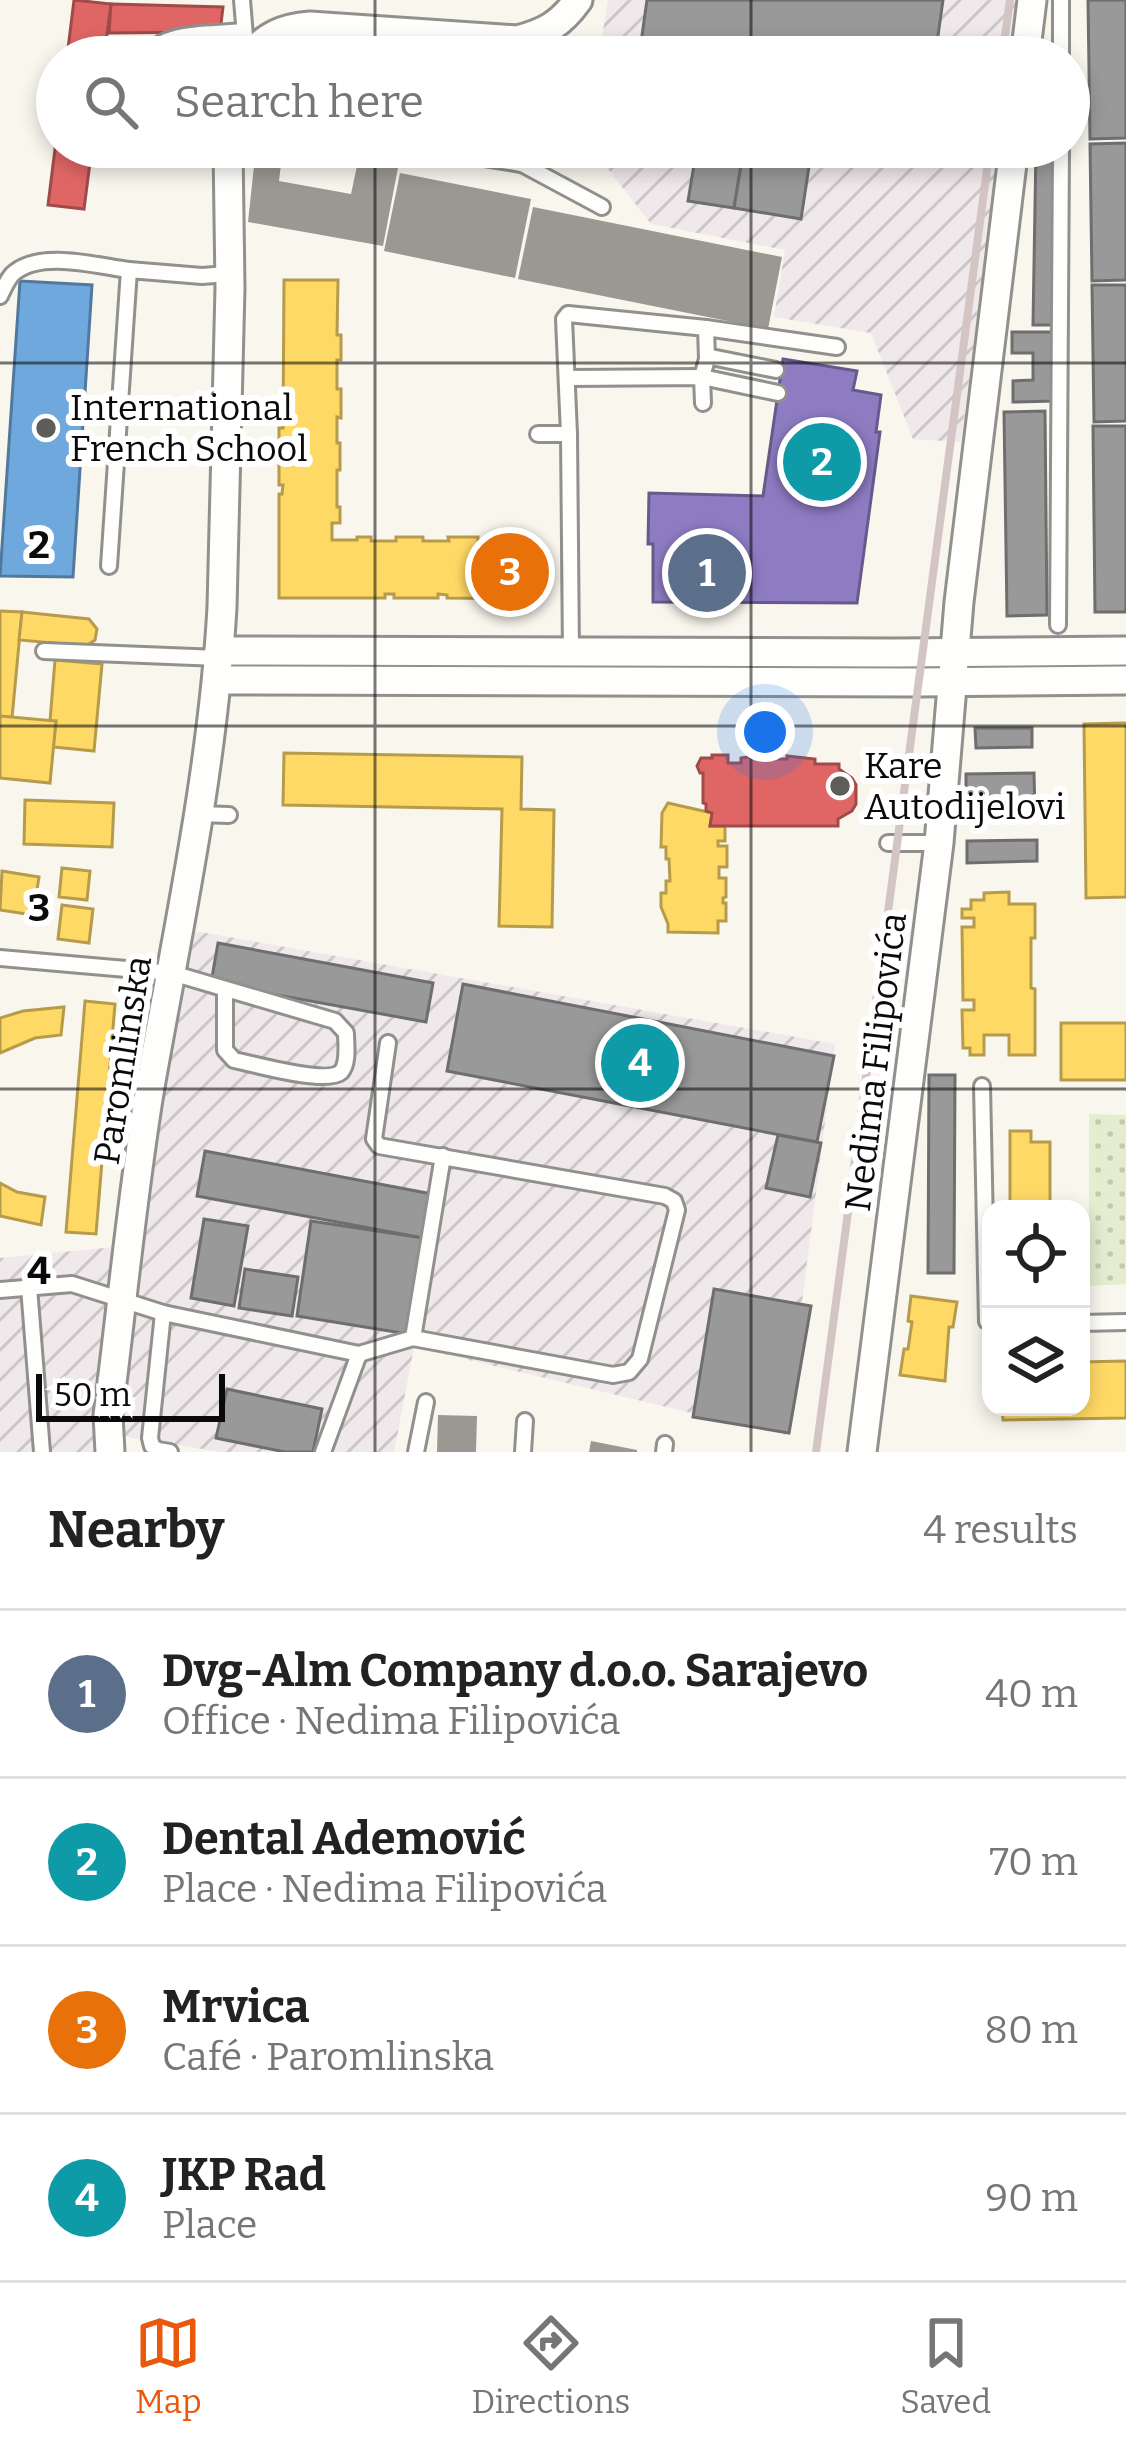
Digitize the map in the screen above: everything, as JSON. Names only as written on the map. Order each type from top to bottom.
[{"type":"street","points":[[550,36],[578,0]]},
{"type":"street","points":[[1028,36],[1032,0]]},
{"type":"street","points":[[270,36],[286,28],[310,26],[434,36]]},
{"type":"street","name":"Paromlinska","points":[[110,1452],[109,1415],[149,1092],[198,814],[218,663],[223,607],[228,168]]},
{"type":"street","name":"Nedima Filipovića","points":[[862,1452],[939,843],[954,666],[1012,168]]},
{"type":"street","points":[[218,663],[572,682],[919,682],[954,666],[1126,651]]},
{"type":"street","points":[[218,663],[571,652],[954,666],[1126,680]]},
{"type":"lane","points":[[242,0],[246,36]]},
{"type":"lane","points":[[1061,0],[1061,36]]},
{"type":"lane","points":[[529,168],[602,207]]},
{"type":"lane","points":[[1058,625],[1060,168]]},
{"type":"lane","points":[[0,296],[11,274],[32,262],[228,274]]},
{"type":"lane","points":[[109,566],[129,270]]},
{"type":"lane","points":[[572,682],[564,319],[568,314],[706,328],[837,347]]},
{"type":"lane","points":[[703,404],[706,328]]},
{"type":"lane","points":[[706,359],[776,370]]},
{"type":"lane","points":[[568,378],[702,377],[778,393]]},
{"type":"lane","points":[[538,434],[569,434]]},
{"type":"lane","points":[[44,651],[218,663]]},
{"type":"lane","points":[[198,814],[229,815]]},
{"type":"lane","points":[[888,843],[939,843]]},
{"type":"lane","points":[[0,958],[172,973],[225,989],[340,1025],[346,1033],[342,1071],[326,1078],[234,1060],[225,1050],[225,989]]},
{"type":"lane","points":[[0,1290],[72,1284],[164,1313],[358,1354],[413,1338],[614,1375],[629,1372],[640,1360],[677,1210],[674,1201],[380,1146],[374,1139],[388,1043]]},
{"type":"lane","points":[[982,1086],[987,1308]]},
{"type":"lane","points":[[413,1338],[443,1156]]},
{"type":"lane","points":[[29,1287],[43,1452]]},
{"type":"lane","points":[[164,1313],[150,1438],[152,1446],[170,1452]]},
{"type":"lane","points":[[1090,1323],[1126,1322]]},
{"type":"lane","points":[[322,1452],[358,1354]]},
{"type":"lane","points":[[416,1452],[426,1402]]},
{"type":"lane","points":[[523,1452],[525,1421]]},
{"type":"shaded area","points":[[608,0],[1017,0],[1013,36],[602,36]]},
{"type":"shaded area","points":[[607,168],[996,168],[961,442],[913,439],[871,333],[774,317],[785,250],[651,224]]},
{"type":"shaded area","points":[[189,930],[835,1044],[785,1435],[414,1347],[394,1452],[221,1452],[114,1435],[111,1452],[0,1452],[0,1258],[126,1246]]},
{"type":"green space","points":[[1089,1114],[1126,1115],[1126,1284],[1090,1286]]},
{"type":"building: Homes","points":[[284,280],[338,280],[340,523],[332,523],[332,540],[478,537],[478,541],[528,541],[535,545],[535,599],[438,594],[438,598],[385,594],[385,598],[279,598]]},
{"type":"building: Homes","points":[[0,611],[22,612],[12,718],[0,716]]},
{"type":"building: Homes","points":[[22,612],[89,619],[97,629],[95,640],[86,646],[19,640]]},
{"type":"building: Homes","points":[[55,660],[102,664],[94,751],[53,747]]},
{"type":"building: Homes","points":[[0,716],[56,721],[50,783],[0,778]]},
{"type":"building: Homes","points":[[1126,723],[1126,897],[1086,898],[1084,724]]},
{"type":"building: Homes","points":[[284,753],[522,757],[521,809],[554,810],[552,927],[499,926],[502,809],[283,805]]},
{"type":"building: Homes","points":[[25,800],[114,803],[112,847],[24,844]]},
{"type":"building: Homes","points":[[668,803],[712,813],[710,826],[725,826],[725,841],[718,841],[718,846],[727,846],[727,867],[719,867],[719,878],[726,878],[726,921],[718,921],[718,933],[668,932],[661,893],[666,893],[666,881],[670,881],[669,859],[666,847],[661,847],[662,813]]},
{"type":"building: Homes","points":[[62,868],[90,871],[87,900],[59,897]]},
{"type":"building: Homes","points":[[2,871],[39,877],[33,915],[0,910]]},
{"type":"building: Homes","points":[[1009,892],[1009,904],[1035,904],[1031,988],[1035,989],[1035,1055],[1009,1055],[1009,1035],[984,1035],[984,1055],[970,1055],[970,1048],[963,1048],[962,1010],[974,1010],[974,1000],[963,1000],[962,927],[974,927],[974,918],[962,918],[962,909],[971,909],[971,900],[984,900],[984,893]]},
{"type":"building: Homes","points":[[62,905],[93,909],[89,943],[58,939]]},
{"type":"building: Homes","points":[[85,1001],[115,1004],[96,1234],[66,1232]]},
{"type":"building: Homes","points":[[64,1007],[61,1035],[35,1038],[0,1053],[0,1018]]},
{"type":"building: Homes","points":[[1061,1023],[1126,1023],[1126,1080],[1061,1080]]},
{"type":"building: Homes","points":[[1010,1131],[1031,1131],[1031,1142],[1050,1142],[1050,1200],[1010,1200]]},
{"type":"building: Homes","points":[[0,1183],[45,1197],[41,1225],[0,1216]]},
{"type":"building: Homes","points":[[911,1296],[957,1302],[953,1327],[949,1327],[945,1381],[900,1375],[912,1322],[908,1321]]},
{"type":"building: Homes","points":[[1126,1361],[1126,1418],[1003,1420],[1003,1416],[1090,1416],[1090,1362]]},
{"type":"building: Shops","points":[[74,0],[111,4],[107,36],[70,36]]},
{"type":"building: Shops","points":[[111,4],[223,7],[220,32],[109,33]]},
{"type":"building: Shops","points":[[53,168],[89,168],[84,209],[48,205]]},
{"type":"building: Shops","points":[[728,755],[728,763],[755,756],[787,756],[815,759],[815,764],[839,764],[856,785],[856,804],[838,819],[838,826],[710,826],[712,813],[703,803],[703,773],[697,766],[701,758]]},
{"type":"building: Offices","points":[[783,359],[857,371],[853,390],[881,395],[857,603],[653,602],[649,493],[763,496]]},
{"type":"building: Schools","name":"International French School","points":[[20,281],[92,285],[73,577],[0,576]]},
{"type":"building: Industry","points":[[647,0],[943,0],[938,36],[642,36]]},
{"type":"building: Industry","points":[[1088,0],[1126,0],[1126,138],[1090,139]]},
{"type":"building: Industry","points":[[1126,143],[1126,280],[1092,281],[1090,144]]},
{"type":"building: Industry","points":[[694,168],[741,168],[734,208],[688,201]]},
{"type":"building: Industry","points":[[741,168],[809,168],[801,219],[734,208]]},
{"type":"building: Industry","points":[[1036,168],[1056,168],[1054,325],[1033,325]]},
{"type":"building: Industry","points":[[1092,285],[1126,285],[1126,421],[1094,422]]},
{"type":"building: Industry","points":[[1012,332],[1053,332],[1054,401],[1013,402],[1013,381],[1033,380],[1033,353],[1012,353]]},
{"type":"building: Industry","points":[[1045,411],[1047,615],[1007,616],[1004,412]]},
{"type":"building: Industry","points":[[1093,426],[1126,426],[1126,612],[1095,612]]},
{"type":"building: Industry","points":[[975,728],[1032,728],[1032,747],[976,748]]},
{"type":"building: Industry","points":[[1034,773],[1035,814],[966,815],[966,774]]},
{"type":"building: Industry","points":[[1037,840],[1037,861],[967,863],[967,841]]},
{"type":"building: Industry","points":[[218,943],[433,983],[426,1022],[211,983]]},
{"type":"building: Industry","points":[[463,984],[834,1056],[817,1142],[447,1071]]},
{"type":"building: Industry","points":[[929,1075],[955,1075],[954,1273],[928,1273]]},
{"type":"building: Industry","points":[[778,1135],[821,1143],[810,1197],[766,1188]]},
{"type":"building: Industry","points":[[205,1151],[432,1194],[423,1238],[197,1196]]},
{"type":"building: Industry","points":[[204,1219],[248,1226],[234,1306],[191,1298]]},
{"type":"building: Industry","points":[[311,1221],[423,1238],[408,1334],[297,1316]]},
{"type":"building: Industry","points":[[245,1269],[298,1277],[292,1316],[239,1308]]},
{"type":"building: Industry","points":[[714,1289],[811,1306],[789,1433],[693,1417]]},
{"type":"building: Industry","points":[[227,1389],[322,1409],[313,1452],[285,1452],[216,1438]]},
{"type":"building: Other","points":[[254,168],[281,168],[279,181],[351,194],[357,168],[398,168],[383,246],[248,222]]},
{"type":"building: Other","points":[[400,173],[531,199],[515,278],[384,251]]},
{"type":"building: Other","points":[[533,207],[782,257],[768,329],[518,279]]},
{"type":"building: Other","points":[[438,1415],[477,1416],[476,1452],[437,1452]]},
{"type":"building: Other","points":[[591,1441],[637,1450],[637,1452],[589,1452]]},
{"type":"railway","points":[[1005,36],[1010,0]]},
{"type":"railway","points":[[816,1452],[987,168]]},
{"type":"place","name":"International French School","points":[[46,428]]},
{"type":"place","name":"Dental Ademović","points":[[822,462]]},
{"type":"place","name":"Mrvica","points":[[510,572]]},
{"type":"place","name":"Dvg-Alm Company d.o.o. Sarajevo","points":[[707,573]]},
{"type":"place","name":"Kare Autodijelovi","points":[[840,786]]},
{"type":"place","name":"JKP Rad","points":[[640,1063]]}]
